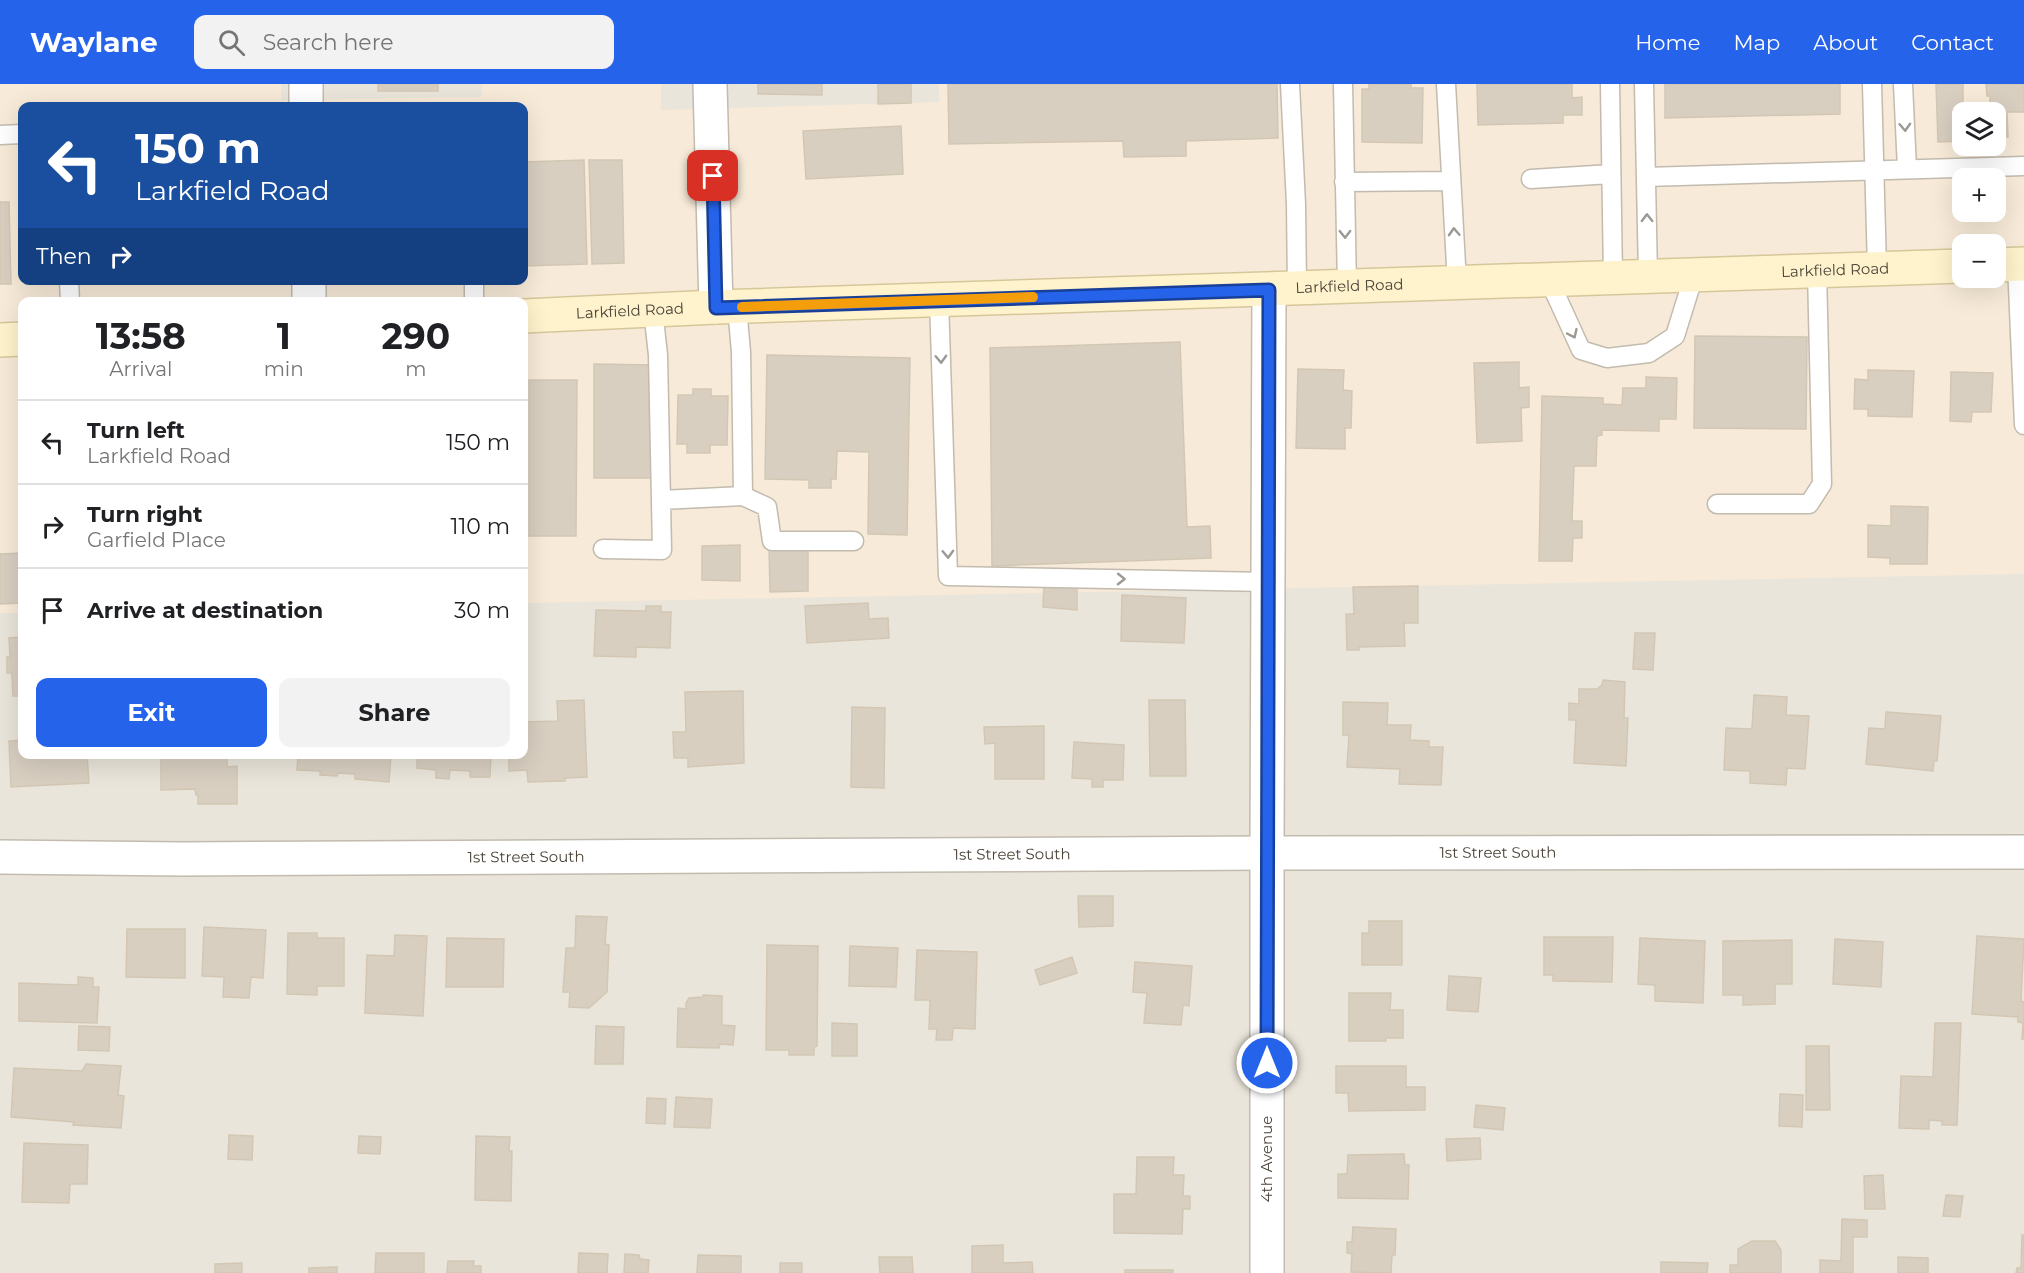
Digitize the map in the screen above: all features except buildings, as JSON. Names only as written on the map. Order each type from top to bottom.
[{"type":"main road","name":"Larkfield Road","points":[[528,316],[727,307],[1952,266]]},
{"type":"main road","points":[[0,340],[18,339]]},
{"type":"street","points":[[306,84],[306,102]]},
{"type":"street","points":[[710,84],[727,307]]},
{"type":"street","name":"4th Avenue","points":[[1267,1273],[1268,582],[1283,289]]},
{"type":"street","name":"1st Street South","points":[[0,857],[194,859],[2024,852]]},
{"type":"lane","points":[[1283,289],[1296,204],[1290,84]]},
{"type":"lane","points":[[1343,84],[1347,287]]},
{"type":"lane","points":[[1446,84],[1457,284]]},
{"type":"lane","points":[[1610,84],[1613,278]]},
{"type":"lane","points":[[1644,84],[1648,277]]},
{"type":"lane","points":[[1872,84],[1877,269]]},
{"type":"lane","points":[[1903,84],[1907,170]]},
{"type":"lane","points":[[0,135],[18,134]]},
{"type":"lane","points":[[1646,177],[2024,166]]},
{"type":"lane","points":[[1531,179],[1611,174]]},
{"type":"lane","points":[[1344,182],[1451,181]]},
{"type":"lane","points":[[2012,265],[2024,425]]},
{"type":"lane","points":[[1717,504],[1809,504],[1822,484],[1817,271]]},
{"type":"lane","points":[[1549,280],[1581,350],[1607,358],[1649,353],[1675,336],[1694,275]]},
{"type":"lane","points":[[939,300],[948,576],[1268,582]]},
{"type":"lane","points":[[727,307],[741,352],[743,496]]},
{"type":"lane","points":[[603,549],[662,550],[658,355],[653,310]]},
{"type":"lane","points":[[661,500],[743,496],[767,507],[772,541],[854,541]]},
{"type":"shaded area","points":[[0,84],[2024,84],[2024,1273],[0,1273]]},
{"type":"shaded area","points":[[0,84],[281,84],[281,100],[481,97],[482,84],[661,84],[661,110],[939,102],[939,84],[2024,84],[2024,574],[528,603],[528,297],[18,297],[18,613],[0,613]]},
{"type":"slow traffic","points":[[742,307],[1033,297]]},
{"type":"route","points":[[713,176],[716,308],[1269,290],[1267,1063]]}]
